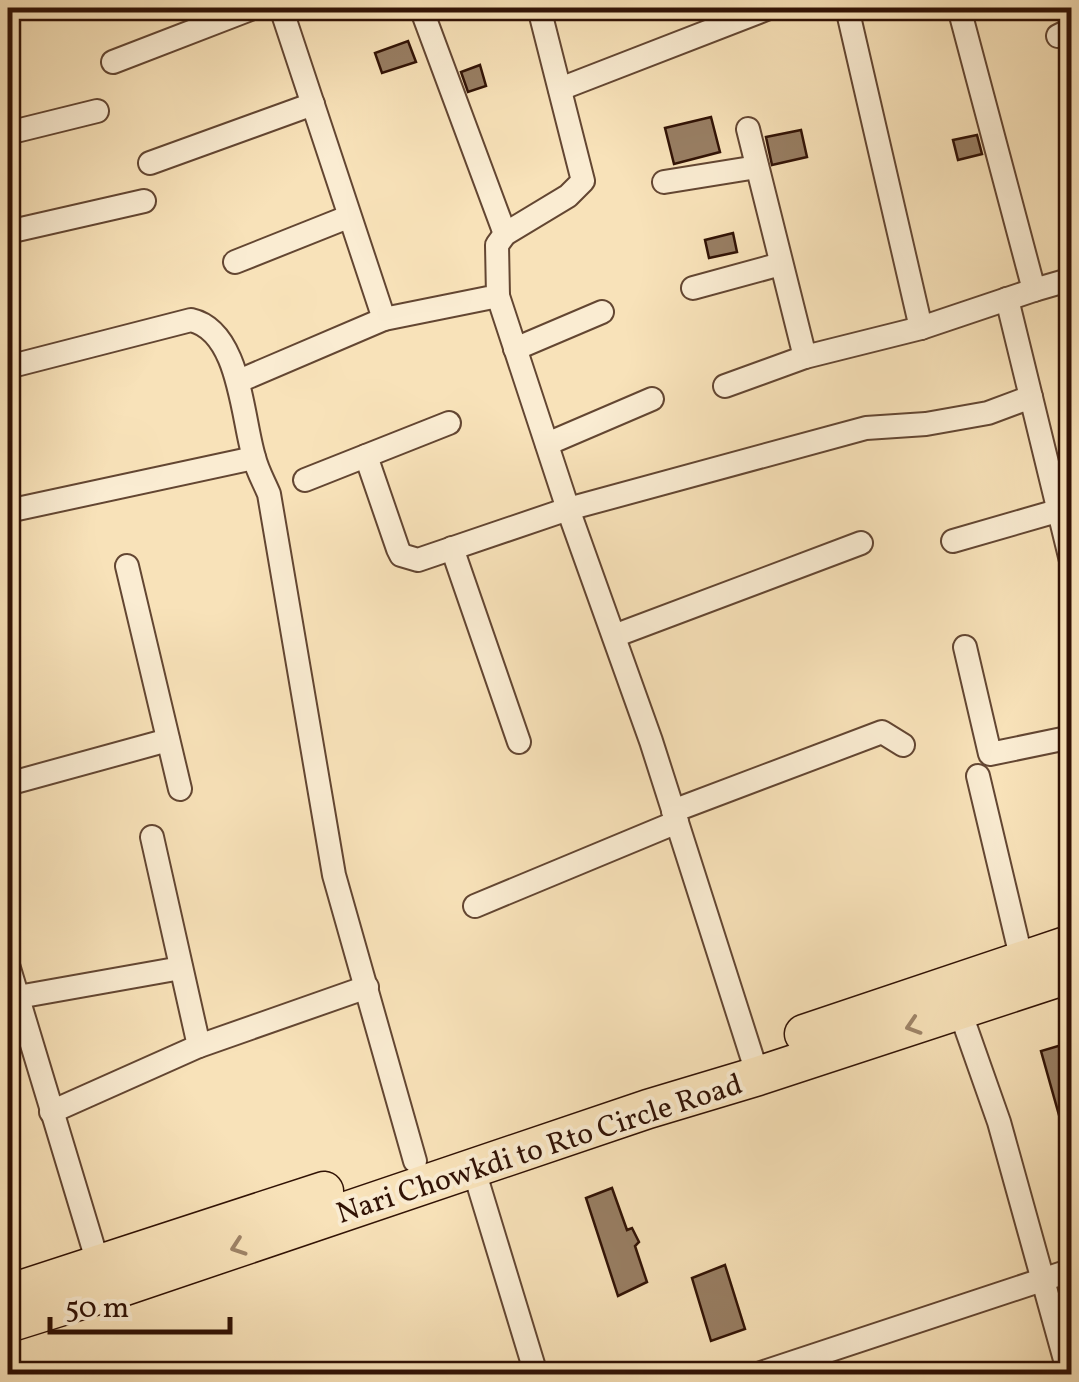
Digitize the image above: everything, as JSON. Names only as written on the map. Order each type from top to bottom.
[{"type":"highway","points":[[955,998],[1022,961],[1072,944]]},
{"type":"highway","name":"Nari Chowkdi to Rto Circle Road","points":[[8,1322],[103,1278],[473,1168],[648,1109],[755,1064],[955,998],[1072,973]]},
{"type":"highway","points":[[8,1294],[103,1278],[415,1161],[755,1064]]},
{"type":"street","points":[[113,62],[253,8]]},
{"type":"street","points":[[280,8],[384,319]]},
{"type":"street","points":[[421,8],[506,234]]},
{"type":"street","points":[[539,8],[583,181],[568,196],[506,234],[497,245],[498,296],[755,1064]]},
{"type":"street","points":[[560,90],[768,8]]},
{"type":"street","points":[[847,8],[922,328]]},
{"type":"street","points":[[958,8],[1034,290]]},
{"type":"street","points":[[150,163],[313,104]]},
{"type":"street","points":[[8,133],[97,111]]},
{"type":"street","points":[[748,129],[805,357]]},
{"type":"street","points":[[664,182],[757,167]]},
{"type":"street","points":[[8,232],[144,201]]},
{"type":"street","points":[[234,262],[348,217]]},
{"type":"street","points":[[693,288],[782,264]]},
{"type":"street","points":[[725,386],[805,357],[922,328],[1072,279]]},
{"type":"street","points":[[238,380],[384,319],[498,296]]},
{"type":"street","points":[[1007,300],[1072,565]]},
{"type":"street","points":[[515,349],[602,312]]},
{"type":"street","points":[[8,367],[191,320],[216,332],[238,380],[254,458],[269,494],[334,875],[415,1161]]},
{"type":"street","points":[[366,456],[401,555],[418,560],[568,509],[866,428],[926,424],[988,412],[1031,396]]},
{"type":"street","points":[[547,444],[652,398]]},
{"type":"street","points":[[306,480],[449,423]]},
{"type":"street","points":[[8,512],[254,458]]},
{"type":"street","points":[[953,541],[1057,511]]},
{"type":"street","points":[[614,636],[861,543]]},
{"type":"street","points":[[452,548],[519,742]]},
{"type":"street","points":[[127,566],[180,789]]},
{"type":"street","points":[[965,647],[990,754],[1072,737]]},
{"type":"street","points":[[475,906],[675,817],[882,732],[903,745]]},
{"type":"street","points":[[8,784],[168,740]]},
{"type":"street","points":[[978,776],[1022,961]]},
{"type":"street","points":[[152,837],[199,1046]]},
{"type":"street","points":[[8,965],[103,1278]]},
{"type":"street","points":[[18,997],[181,968]]},
{"type":"street","points":[[50,1112],[199,1046],[366,987]]},
{"type":"street","points":[[955,998],[999,1122],[1069,1374]]},
{"type":"street","points":[[473,1168],[536,1374]]},
{"type":"street","points":[[758,1374],[1072,1270]]},
{"type":"building","points":[[408,41],[416,62],[382,73],[375,53]]},
{"type":"building","points":[[480,65],[486,86],[468,92],[461,72]]},
{"type":"building","points":[[711,117],[720,152],[674,164],[665,128]]},
{"type":"building","points":[[801,130],[807,157],[772,165],[766,137]]},
{"type":"building","points":[[977,135],[982,154],[958,160],[953,140]]},
{"type":"building","points":[[733,233],[737,252],[709,258],[705,240]]},
{"type":"building","points":[[1072,1042],[1072,1140],[1066,1140],[1041,1051]]},
{"type":"building","points":[[612,1188],[627,1230],[632,1228],[639,1242],[635,1246],[647,1282],[618,1296],[586,1198]]},
{"type":"building","points":[[725,1265],[745,1329],[711,1341],[692,1278]]}]
